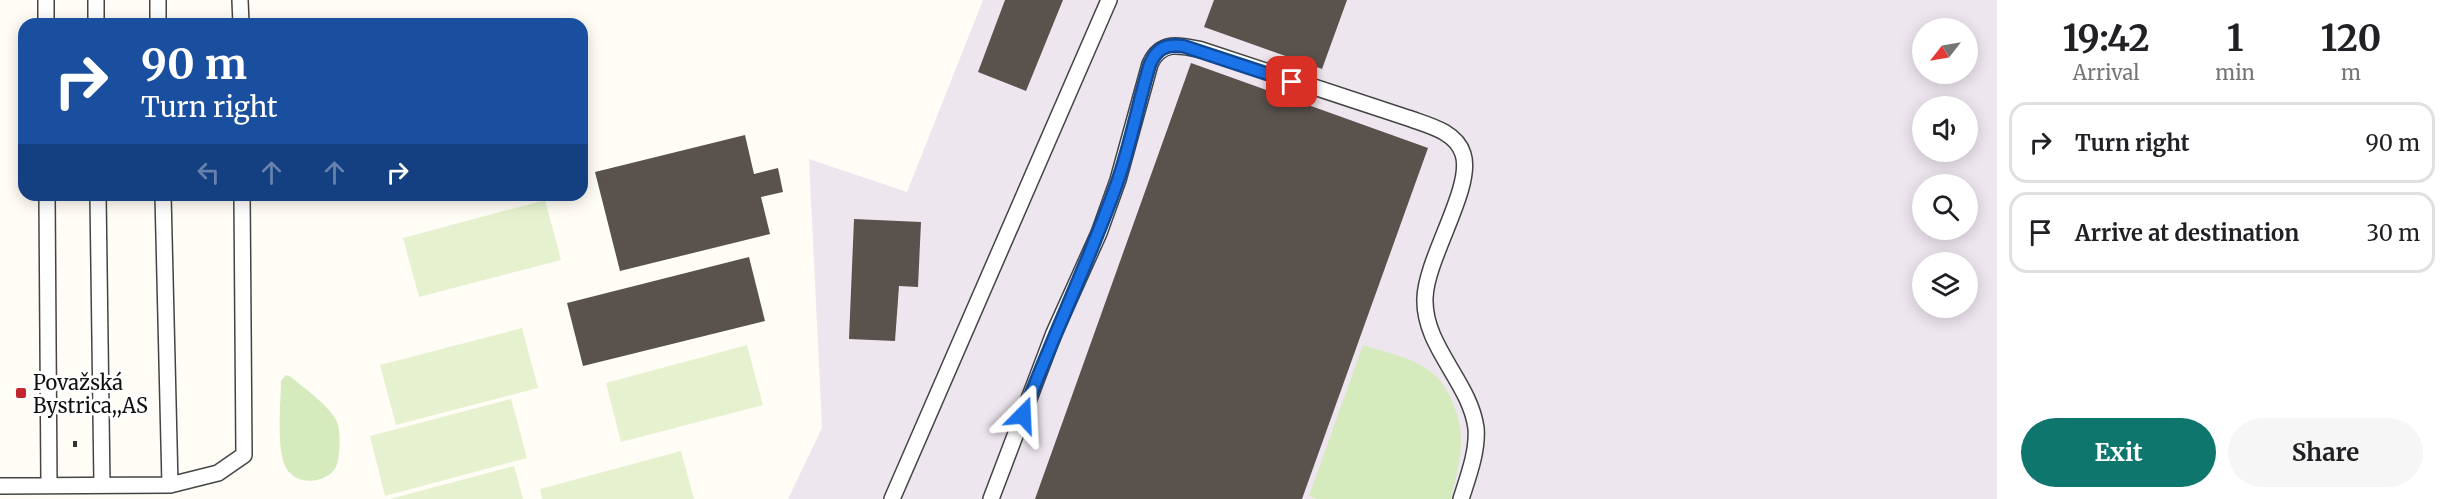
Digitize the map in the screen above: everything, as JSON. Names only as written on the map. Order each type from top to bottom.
[{"type":"lane","points":[[46,0],[46,18]]},
{"type":"lane","points":[[96,0],[96,18]]},
{"type":"lane","points":[[158,0],[158,18]]},
{"type":"lane","points":[[240,0],[241,18]]},
{"type":"lane","points":[[892,499],[1109,0]]},
{"type":"lane","points":[[991,499],[1054,333],[1099,233],[1119,180],[1150,64],[1158,51],[1173,45],[1202,50],[1408,118],[1441,131],[1458,144],[1465,162],[1463,178],[1438,246],[1425,297],[1429,325],[1475,426],[1474,452],[1461,499]]},
{"type":"lane","points":[[47,201],[49,485]]},
{"type":"lane","points":[[98,201],[102,485]]},
{"type":"lane","points":[[163,201],[170,484]]},
{"type":"lane","points":[[0,486],[170,484],[218,473],[244,455],[242,201]]},
{"type":"path","points":[[75,440],[75,447]]},
{"type":"shaded area","points":[[983,0],[1997,0],[1997,499],[788,499],[822,428],[809,159],[907,192]]},
{"type":"green space","points":[[545,201],[561,260],[419,297],[403,238]]},
{"type":"green space","points":[[522,328],[538,388],[396,425],[380,365]]},
{"type":"green space","points":[[747,345],[763,405],[621,442],[606,383]]},
{"type":"green space","points":[[1363,345],[1422,365],[1435,375],[1447,391],[1455,409],[1461,434],[1460,459],[1451,499],[1317,499],[1309,496]]},
{"type":"green space","points":[[286,375],[323,403],[337,422],[339,451],[336,467],[320,479],[306,481],[299,479],[288,471],[284,463],[280,441],[280,415],[281,381]]},
{"type":"green space","points":[[511,399],[527,458],[385,496],[370,436]]},
{"type":"green space","points":[[681,451],[694,499],[542,499],[540,489]]},
{"type":"green space","points":[[514,466],[523,499],[390,499]]},
{"type":"building","points":[[1005,0],[1063,0],[1026,91],[978,72]]},
{"type":"building","points":[[1214,0],[1347,0],[1322,69],[1204,27]]},
{"type":"building","points":[[1191,63],[1428,148],[1302,499],[1035,499]]},
{"type":"building","points":[[745,135],[754,174],[778,168],[783,192],[761,197],[770,234],[620,271],[595,172]]},
{"type":"building","points":[[854,219],[921,222],[918,287],[899,286],[895,341],[849,339]]},
{"type":"building","points":[[749,257],[765,321],[583,366],[567,303]]},
{"type":"place","name":"Považská Bystrica,,AS","points":[[21,393]]},
{"type":"route","points":[[1023,415],[1054,333],[1099,233],[1119,180],[1150,64],[1158,51],[1164,46],[1173,45],[1202,50],[1292,82]]}]
